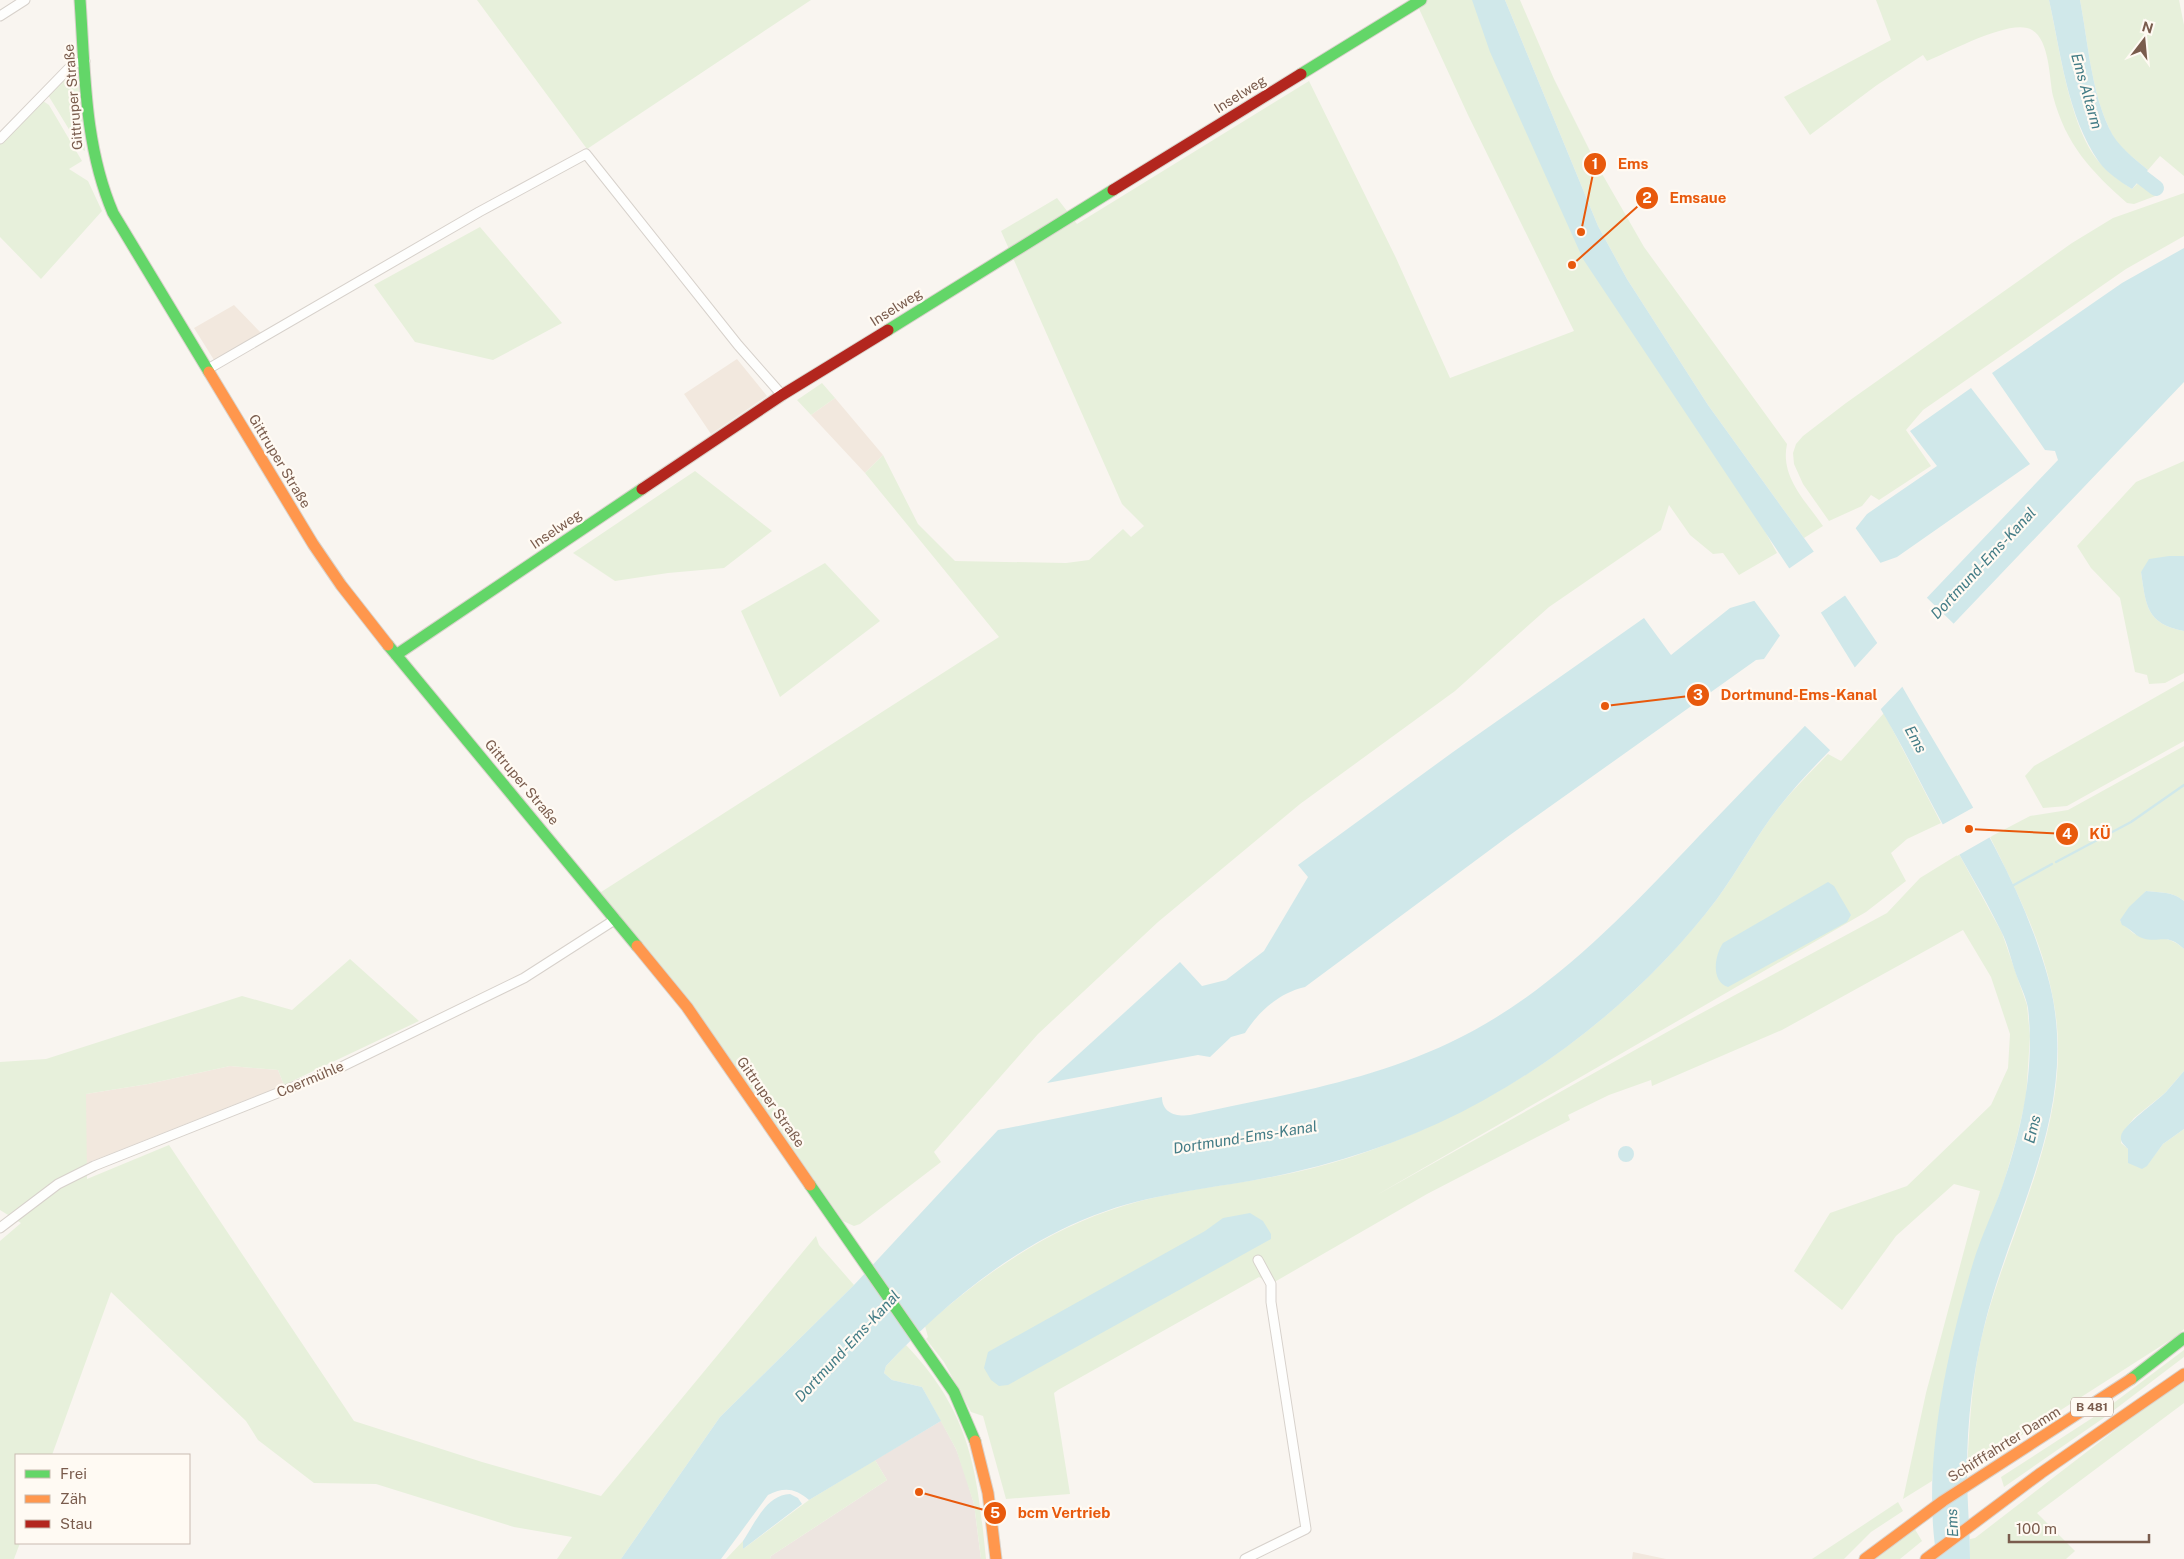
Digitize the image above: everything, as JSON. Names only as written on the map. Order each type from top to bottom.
[{"type":"main road","name":"Gittruper Straße","points":[[80,0],[94,158],[102,191],[113,213],[313,544],[341,585],[396,655],[687,1007],[954,1392],[977,1440],[984,1465],[990,1498],[996,1559]]},
{"type":"main road","name":"Inselweg","points":[[396,655],[782,394],[1421,0]]},
{"type":"main road","name":"Schifffahrter Damm","points":[[1865,1559],[1907,1526],[2097,1404],[2184,1338]]},
{"type":"main road","points":[[1926,1559],[2008,1497],[2184,1374]]},
{"type":"street","points":[[0,16],[25,0]]},
{"type":"street","points":[[0,139],[73,64],[85,61]]},
{"type":"street","points":[[208,369],[479,212],[586,154],[738,344],[782,394]]},
{"type":"street","name":"Coermühle","points":[[0,1228],[58,1184],[87,1170],[333,1071],[524,978],[616,919]]},
{"type":"street","points":[[1245,1559],[1306,1529],[1271,1302],[1271,1284],[1258,1260]]},
{"type":"shaded area","points":[[234,305],[262,334],[214,360],[194,328]]},
{"type":"shaded area","points":[[737,359],[767,396],[711,434],[684,394]]},
{"type":"shaded area","points":[[835,398],[883,455],[865,473],[811,415]]},
{"type":"shaded area","points":[[230,1066],[278,1070],[284,1085],[85,1164],[86,1094],[148,1084]]},
{"type":"shaded area","points":[[941,1421],[956,1449],[974,1504],[981,1559],[770,1559],[771,1556],[887,1480],[875,1460]]},
{"type":"shaded area","points":[[1633,1552],[1666,1559],[1632,1559]]},
{"type":"green space","points":[[477,0],[811,0],[587,149]]},
{"type":"green space","points":[[1415,0],[1486,0],[1521,93],[1777,553],[1739,575],[1723,553],[1713,554],[1690,535],[1669,505],[1661,530],[1549,607],[1455,691],[1300,804],[1158,922],[1038,1034],[934,1152],[941,1162],[860,1224],[854,1226],[843,1221],[693,1006],[598,894],[999,637],[865,473],[883,455],[918,524],[955,561],[1066,563],[1089,560],[1123,529],[1131,537],[1144,526],[1122,504],[1001,231],[1057,198],[1077,224],[1309,81],[1396,258],[1450,378],[1574,331],[1468,115]]},
{"type":"green space","points":[[1505,0],[1520,0],[1554,79],[1597,165],[1644,247],[1787,444],[1787,467],[1791,478],[1823,526],[1804,538],[1708,405],[1627,279],[1598,226]]},
{"type":"green space","points":[[1876,0],[2049,0],[2067,87],[2082,132],[2091,151],[2105,168],[2132,189],[2139,182],[2158,195],[2134,204],[2127,203],[2102,180],[2081,156],[2058,113],[2044,47],[2035,32],[2027,28],[2017,27],[1991,33],[1927,61],[1923,55],[1877,85],[1810,135],[1784,97],[1891,40]]},
{"type":"green space","points":[[2080,0],[2179,0],[2184,25],[2184,176],[2160,156],[2148,170],[2126,151],[2112,134],[2103,113],[2094,81]]},
{"type":"green space","points":[[77,68],[85,151],[81,149],[48,95]]},
{"type":"green space","points":[[43,101],[49,105],[82,161],[69,169],[88,181],[102,211],[41,279],[0,237],[0,143]]},
{"type":"green space","points":[[2184,193],[2184,236],[2126,269],[1923,410],[1906,430],[1931,466],[1879,500],[1871,495],[1862,506],[1829,521],[1803,484],[1794,464],[1793,453],[1796,444],[1803,436],[1846,403],[2072,243],[2113,218]]},
{"type":"green space","points":[[480,227],[562,323],[493,360],[415,342],[374,285]]},
{"type":"green space","points":[[822,383],[835,398],[811,415],[797,400]]},
{"type":"green space","points":[[2184,461],[2184,556],[2169,556],[2141,572],[2144,594],[2150,611],[2155,618],[2171,628],[2184,631],[2184,673],[2165,683],[2149,684],[2147,675],[2135,672],[2120,598],[2091,568],[2077,546],[2136,482]]},
{"type":"green space","points":[[695,471],[772,531],[724,568],[668,573],[615,581],[573,553]]},
{"type":"green space","points":[[825,563],[880,621],[780,697],[741,611]]},
{"type":"green space","points":[[2184,681],[2184,741],[2067,806],[2043,808],[2025,776],[2034,766]]},
{"type":"green space","points":[[1884,713],[1941,823],[1907,839],[1891,853],[1906,881],[1866,912],[1375,1196],[1685,1022],[1887,913],[1920,878],[1959,854],[2002,933],[2027,1005],[2030,1036],[2026,1098],[2003,1185],[1974,1262],[1953,1344],[1940,1410],[1932,1481],[1903,1499],[1926,1393],[1980,1191],[1954,1184],[1896,1236],[1842,1310],[1794,1271],[1830,1213],[1907,1186],[1991,1105],[2008,1068],[2010,1034],[1991,977],[1963,930],[1782,1030],[1652,1086],[1651,1080],[1609,1095],[1568,1115],[1570,1120],[1427,1194],[1271,1284],[1259,1277],[1058,1390],[1054,1393],[1070,1494],[1006,1499],[983,1416],[971,1412],[944,1362],[926,1339],[928,1337],[925,1326],[993,1271],[1043,1240],[1095,1216],[1164,1195],[1292,1173],[1350,1157],[1388,1144],[1443,1120],[1521,1078],[1594,1026],[1659,966],[1717,899],[1763,829],[1791,793],[1828,754],[1841,761]]},
{"type":"green space","points":[[2184,746],[2184,901],[2171,894],[2146,891],[2120,921],[2133,933],[2146,938],[2170,940],[2184,949],[2184,1071],[2165,1093],[2134,1118],[2123,1132],[2121,1143],[2128,1149],[2128,1154],[2148,1164],[2163,1144],[2184,1129],[2184,1329],[2175,1337],[1967,1470],[1972,1394],[1981,1338],[1998,1282],[2025,1206],[2048,1129],[2055,1090],[2058,1050],[2051,987],[2038,943],[1990,837],[2030,816],[2068,810]]},
{"type":"green space","points":[[350,959],[419,1021],[284,1085],[278,1070],[230,1066],[148,1084],[86,1094],[87,1179],[169,1145],[354,1421],[482,1462],[601,1496],[816,1236],[819,1245],[854,1285],[720,1417],[621,1559],[557,1559],[572,1537],[514,1527],[376,1484],[314,1483],[258,1440],[246,1421],[111,1292],[52,1454],[15,1454],[15,1544],[20,1544],[14,1559],[0,1559],[0,1241],[21,1223],[0,1210],[0,1062],[46,1059],[242,996],[292,1010]]},
{"type":"green space","points":[[906,1345],[928,1370],[958,1419],[974,1470],[986,1559],[981,1559],[974,1504],[956,1449],[922,1387],[892,1380],[884,1373],[886,1366]]},
{"type":"green space","points":[[2184,1350],[2184,1357],[2105,1417],[2004,1487],[2001,1477],[2103,1411]]},
{"type":"green space","points":[[2184,1377],[2184,1403],[2037,1513],[2075,1551],[2066,1559],[1970,1559],[1970,1539],[1975,1538]]},
{"type":"green space","points":[[875,1460],[887,1480],[771,1556],[770,1559],[726,1559],[743,1541],[743,1549],[809,1500]]},
{"type":"green space","points":[[1898,1502],[1903,1511],[1871,1532],[1844,1559],[1812,1559]]},
{"type":"green space","points":[[1913,1526],[1922,1541],[1900,1559],[1876,1559]]},
{"type":"water","points":[[1472,0],[1505,0],[1598,226],[1627,279],[1708,405],[1817,556],[1855,529],[1867,514],[1937,466],[1910,431],[1971,388],[2030,464],[1897,557],[1880,563],[1842,591],[1880,647],[2058,460],[2055,451],[2045,450],[1992,373],[2122,283],[2184,248],[2184,382],[1899,681],[1973,808],[2007,872],[2023,906],[2045,966],[2055,1012],[2057,1053],[2054,1093],[2047,1132],[2036,1170],[1996,1284],[1985,1323],[1974,1378],[1967,1452],[1970,1559],[1937,1559],[1933,1524],[1932,1487],[1939,1410],[1963,1297],[1976,1253],[2009,1165],[2021,1121],[2030,1053],[2028,1008],[2001,931],[1877,703],[1790,793],[1763,829],[1717,899],[1667,958],[1611,1011],[1550,1059],[1462,1112],[1392,1143],[1294,1172],[1176,1193],[1129,1204],[1074,1224],[1044,1239],[987,1275],[960,1296],[909,1342],[886,1366],[884,1373],[892,1380],[922,1387],[941,1421],[809,1500],[799,1493],[789,1490],[768,1495],[721,1559],[621,1559],[720,1417],[854,1285],[998,1130],[1162,1097],[1164,1107],[1171,1113],[1190,1115],[1289,1094],[1354,1078],[1418,1057],[1485,1024],[1520,1002],[1552,978],[1613,924],[1857,671],[1818,608],[1781,634],[1764,659],[1756,660],[1510,835],[1305,987],[1278,998],[1263,1010],[1245,1033],[1231,1037],[1210,1057],[1198,1055],[1047,1083],[1180,962],[1202,986],[1226,980],[1264,951],[1308,877],[1298,865],[1453,752],[1644,618],[1671,655],[1730,608],[1757,600],[1793,574],[1583,259],[1490,52]]},
{"type":"water","points":[[2049,0],[2080,0],[2094,81],[2109,128],[2116,140],[2126,151],[2148,170],[2132,189],[2102,166],[2079,125],[2066,84]]},
{"type":"water","points":[[2184,556],[2184,631],[2171,628],[2155,618],[2150,611],[2144,594],[2141,572],[2149,559]]},
{"type":"water","points":[[1828,882],[1834,886],[1851,915],[1847,922],[1728,987],[1722,984],[1716,974],[1716,961],[1723,943]]},
{"type":"water","points":[[2146,891],[2171,894],[2184,901],[2184,949],[2172,941],[2142,938],[2122,925],[2120,920],[2129,907]]},
{"type":"water","points":[[2184,1071],[2184,1129],[2163,1144],[2147,1166],[2142,1169],[2128,1163],[2128,1149],[2121,1140],[2123,1131],[2166,1092]]},
{"type":"water","points":[[1626,1146],[1632,1148],[1634,1154],[1632,1160],[1626,1162],[1620,1160],[1618,1154],[1620,1148]]},
{"type":"water","points":[[1250,1213],[1263,1221],[1271,1234],[1271,1239],[1008,1385],[999,1386],[991,1380],[984,1368],[988,1352],[1205,1231],[1223,1218]]},
{"type":"water","points":[[790,1494],[798,1498],[802,1504],[743,1549],[743,1541],[762,1511],[774,1499]]},
{"type":"pier","points":[[1854,526],[1882,565],[1845,591],[1847,594],[1819,614],[1817,611],[1781,637],[1753,599],[1789,574],[1787,570],[1816,550],[1818,553]]},
{"type":"pier","points":[[1925,596],[1955,625],[1902,681],[1904,685],[1879,711],[1877,707],[1833,753],[1803,724],[1879,641],[1880,644]]},
{"type":"pier","points":[[1976,806],[1992,836],[1957,856],[1940,826]]},
{"type":"waterway","name":"Ems Altarm","points":[[2126,165],[2156,188]]},
{"type":"waterway","points":[[2056,862],[2131,822],[2184,785]]},
{"type":"waterway","points":[[2012,886],[2052,864]]},
{"type":"traffic: fast","points":[[80,0],[85,81],[91,135],[103,187],[113,213],[209,372]]},
{"type":"traffic: fast","points":[[1301,74],[1421,0]]},
{"type":"traffic: fast","points":[[888,330],[1113,190]]},
{"type":"traffic: fast","points":[[396,655],[642,489]]},
{"type":"traffic: fast","points":[[388,645],[637,946]]},
{"type":"traffic: fast","points":[[810,1185],[954,1392],[975,1441]]},
{"type":"traffic: fast","points":[[2131,1379],[2184,1338]]},
{"type":"traffic: slow","points":[[209,372],[313,544],[341,585],[388,645]]},
{"type":"traffic: slow","points":[[637,946],[687,1007],[810,1185]]},
{"type":"traffic: slow","points":[[1926,1559],[2041,1473],[2184,1374]]},
{"type":"traffic: slow","points":[[1865,1559],[1943,1501],[2131,1379]]},
{"type":"traffic: slow","points":[[975,1441],[988,1493],[996,1559]]},
{"type":"traffic: jam","points":[[1113,190],[1301,74]]},
{"type":"traffic: jam","points":[[642,489],[782,395],[888,330]]},
{"type":"place","name":"Ems","points":[[1581,232]]},
{"type":"place","name":"Emsaue","points":[[1572,265]]},
{"type":"place","name":"Dortmund-Ems-Kanal","points":[[1605,706]]},
{"type":"place","name":"KÜ","points":[[1969,829]]},
{"type":"place","name":"bcm Vertrieb","points":[[919,1492]]}]
